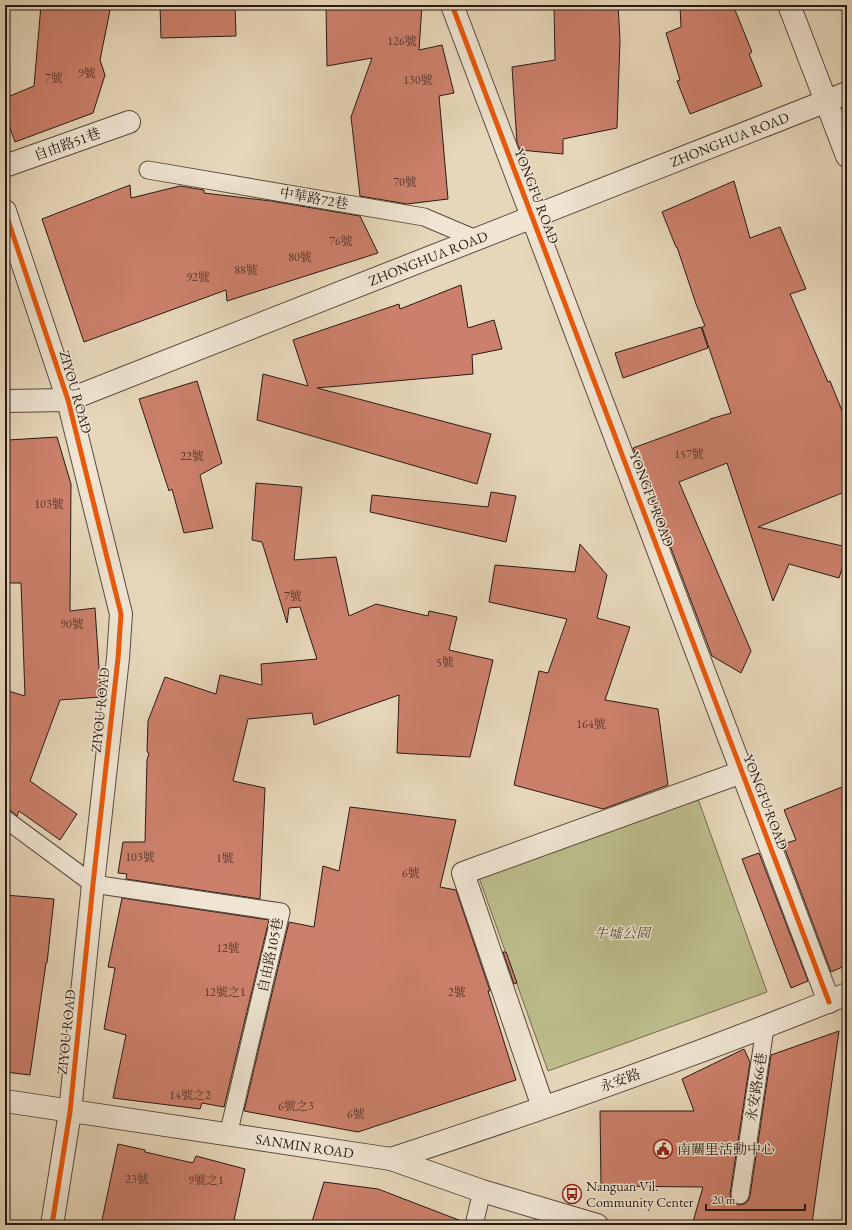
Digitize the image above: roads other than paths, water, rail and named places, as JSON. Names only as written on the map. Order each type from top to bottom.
[{"type":"street","name":"YONGFU ROAD","points":[[452,5],[742,772],[838,998]]},
{"type":"street","points":[[789,5],[847,156]]},
{"type":"street","name":"ZHONGHUA ROAD","points":[[5,401],[68,400],[847,93]]},
{"type":"street","name":"自由路51巷","points":[[5,166],[128,122]]},
{"type":"street","name":"ZIYOU ROAD","points":[[5,211],[68,400],[121,614],[118,658],[70,1112],[52,1225]]},
{"type":"street","points":[[544,1108],[463,873],[742,772]]},
{"type":"street","name":"永安路","points":[[391,1159],[544,1108],[765,1028],[838,998]]},
{"type":"street","name":"SANMIN ROAD","points":[[5,1101],[70,1112],[391,1159],[482,1191],[597,1225]]},
{"type":"lane","name":"中華路72巷","points":[[148,170],[424,217],[476,239]]},
{"type":"lane","points":[[5,819],[93,884]]},
{"type":"lane","name":"自由路105巷","points":[[93,884],[281,912],[228,1135]]},
{"type":"lane","name":"永安路66巷","points":[[740,1195],[765,1028]]},
{"type":"lane","points":[[474,1225],[482,1191]]},
{"type":"place","name":"南關里活動中心","points":[[663,1149]]},
{"type":"place","name":"Nanguan Vil. Community Center","points":[[572,1194]]},
{"type":"park label","name":"牛墟公園","points":[[622,933]]}]
